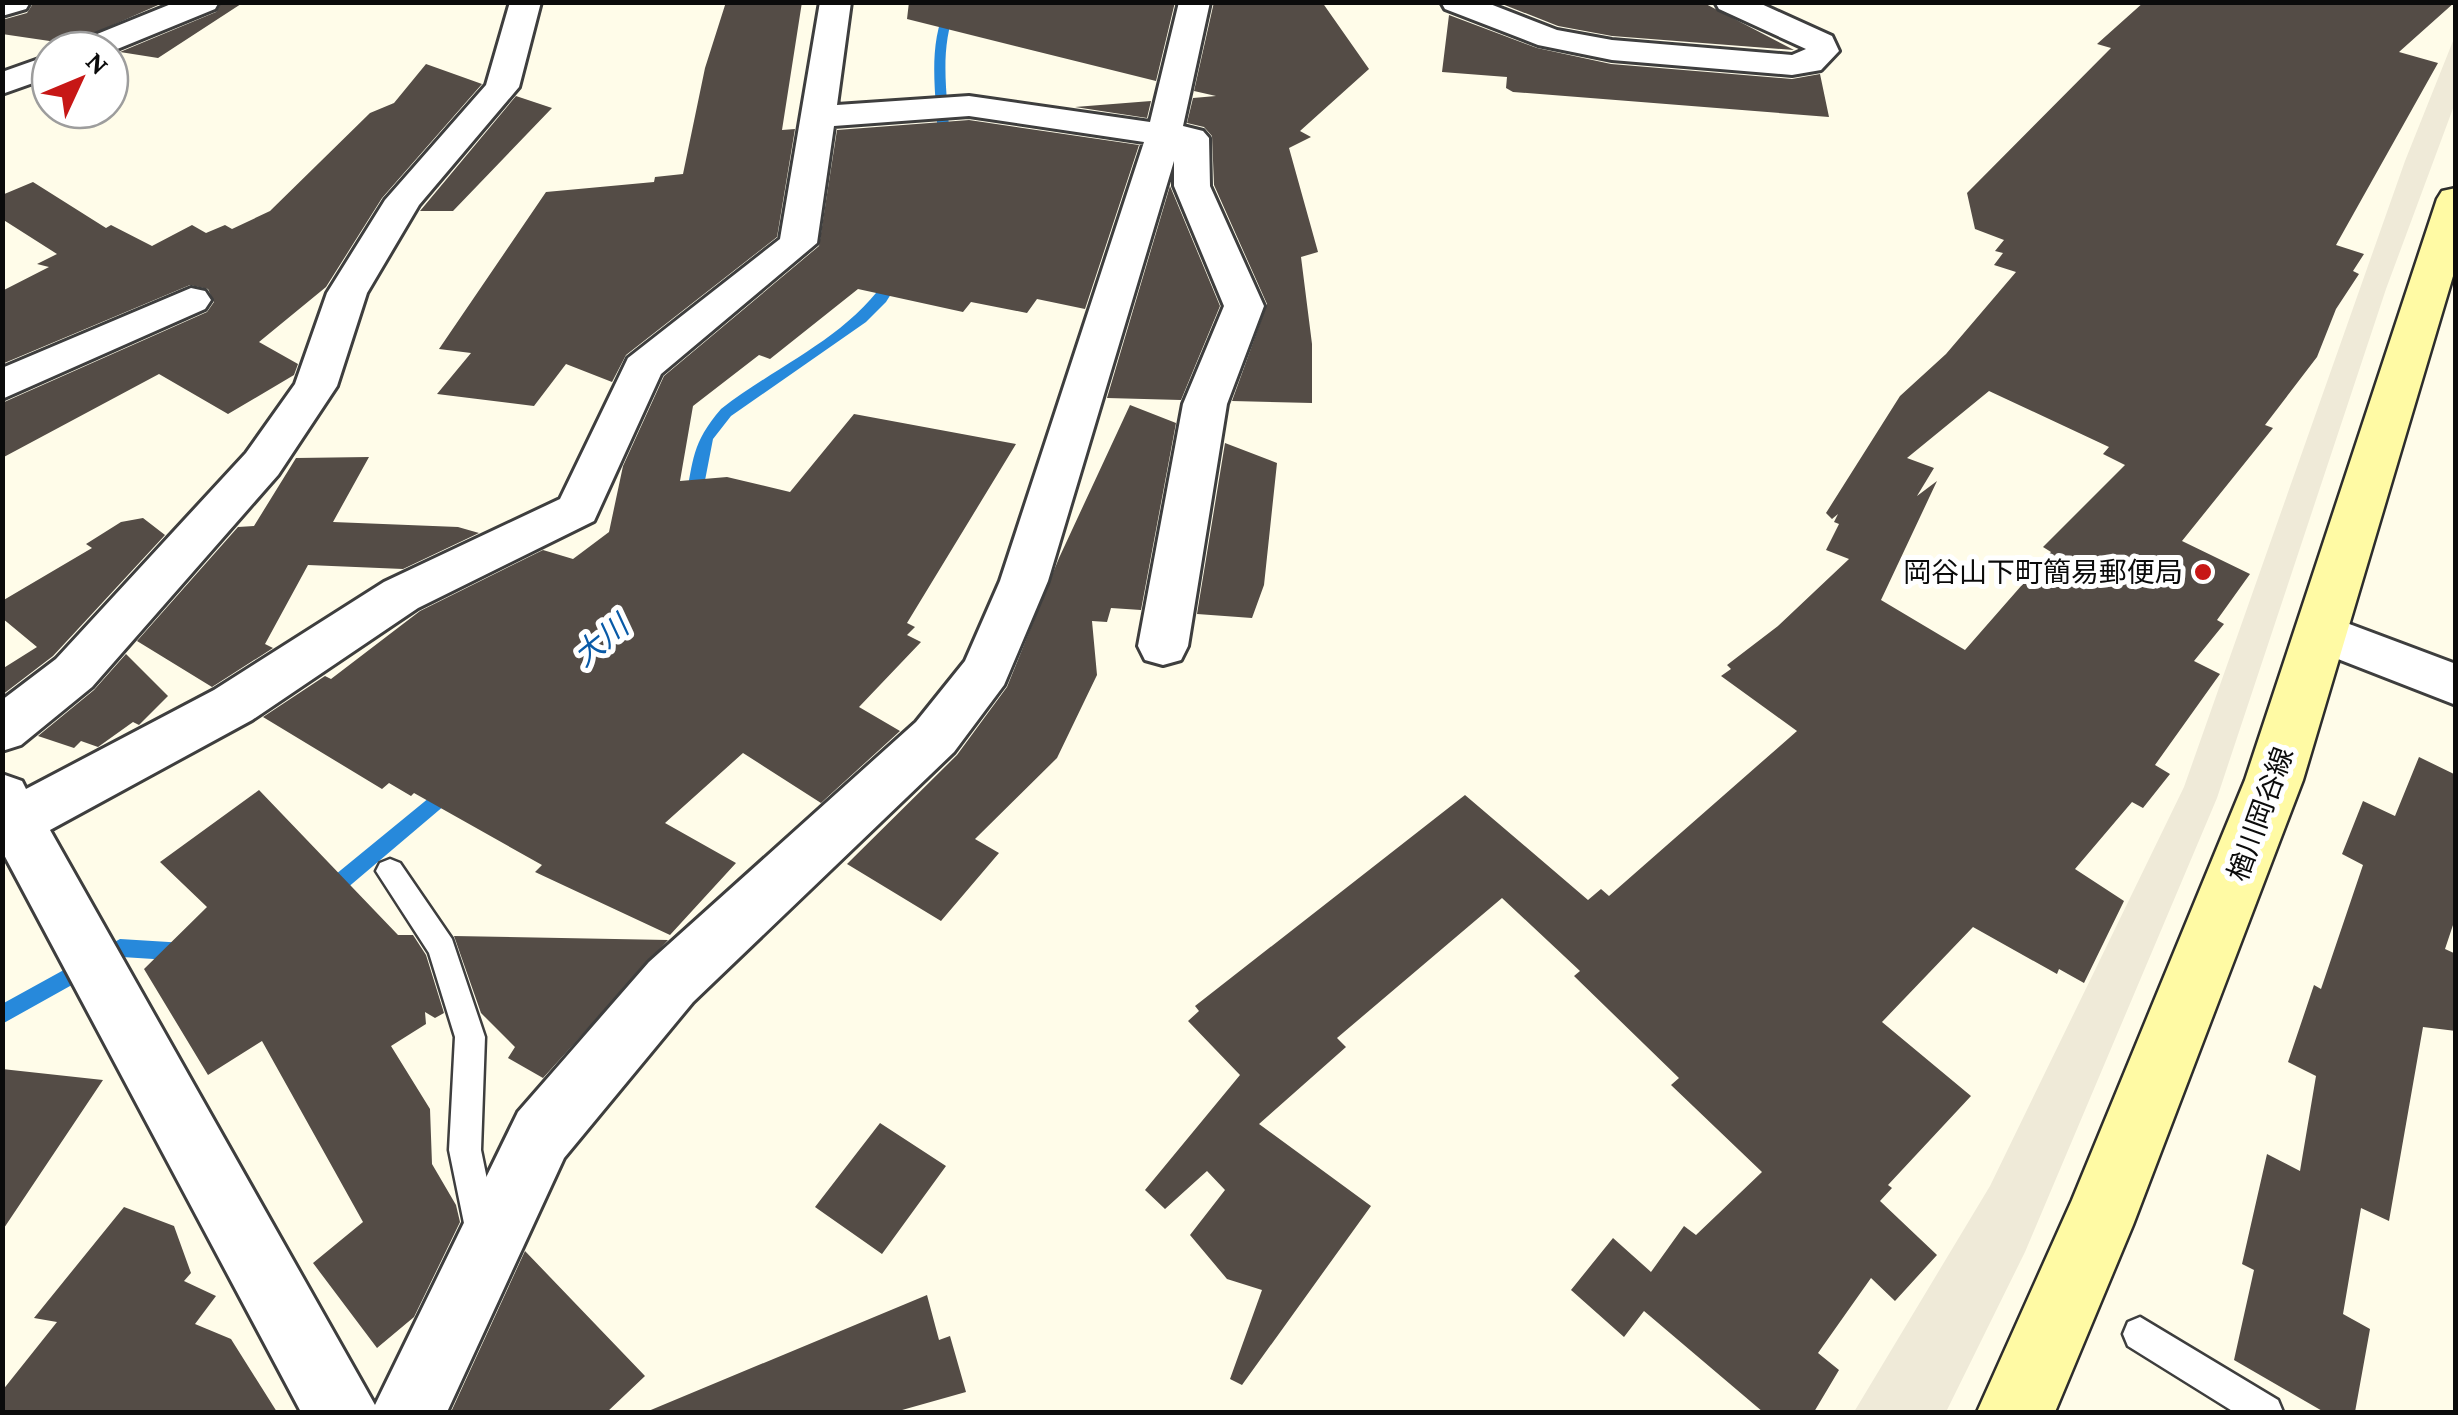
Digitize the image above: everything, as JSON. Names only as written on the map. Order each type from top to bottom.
[{"type":"main road","name":"楢川岡谷線","points":[[2016,1412],[2232,892],[2274,780],[2320,632],[2442,280],[2456,199]]},
{"type":"street","points":[[2,7],[15,2]]},
{"type":"street","points":[[130,32],[204,2]]},
{"type":"street","points":[[2,730],[74,674],[262,464],[316,386],[347,293],[403,200],[502,87],[526,2]]},
{"type":"street","points":[[341,1412],[9,809],[233,704],[401,595],[578,510],[643,367],[798,242],[836,2]]},
{"type":"street","points":[[409,1412],[541,1136],[672,982],[935,736],[986,670],[1024,581],[1164,134],[1194,2]]},
{"type":"street","points":[[1456,2],[1549,38],[1612,50],[1792,65],[1810,63],[1823,51],[1821,43],[1730,2]]},
{"type":"street","points":[[1563,10],[1589,24],[1612,50]]},
{"type":"street","points":[[2,84],[30,73]]},
{"type":"street","points":[[818,117],[969,106],[1191,138],[1192,186],[1244,306],[1205,404],[1163,646]]},
{"type":"street","points":[[2,385],[190,300]]},
{"type":"street","points":[[2320,632],[2456,685]]},
{"type":"lane","points":[[390,870],[442,948],[470,1038],[465,1150],[486,1251]]},
{"type":"lane","points":[[2140,1334],[2266,1412]]},
{"type":"shaded area","points":[[2455,36],[2455,103],[2386,289],[2217,798],[2025,1252],[1946,1412],[1854,1412],[1990,1186],[2184,787],[2405,161]]},
{"type":"building","points":[[34,2],[165,2],[102,30],[30,30],[30,38],[2,34],[2,20],[27,13]]},
{"type":"building","points":[[222,2],[244,2],[158,58],[130,54],[130,48],[216,12]]},
{"type":"building","points":[[726,2],[802,2],[782,130],[795,129],[777,237],[626,355],[612,382],[566,364],[534,406],[437,394],[471,353],[439,349],[546,192],[654,182],[655,177],[683,174],[705,68]]},
{"type":"building","points":[[909,2],[1175,2],[1156,81],[907,19]]},
{"type":"building","points":[[1214,2],[1322,2],[1369,69],[1300,131],[1311,137],[1289,148],[1318,252],[1301,257],[1312,344],[1312,403],[1232,401],[1267,304],[1214,185],[1212,136],[1204,127],[1187,123],[1193,98],[1216,96],[1194,91]]},
{"type":"building","points":[[1497,2],[1702,2],[1794,50],[1612,36],[1558,26]]},
{"type":"building","points":[[2144,2],[2455,2],[2399,52],[2438,63],[2336,245],[2364,254],[2353,271],[2359,274],[2336,309],[2317,357],[2265,425],[2273,428],[2182,541],[2250,574],[2217,620],[2224,624],[2194,661],[2220,674],[2155,765],[2170,774],[2143,808],[2132,802],[2075,869],[2124,901],[2084,983],[2059,969],[2057,974],[1973,927],[1882,1022],[1971,1096],[1888,1185],[1892,1188],[1880,1201],[1937,1255],[1895,1301],[1871,1278],[1818,1353],[1839,1370],[1814,1412],[1763,1412],[1644,1311],[1624,1337],[1571,1290],[1613,1238],[1651,1272],[1684,1226],[1696,1235],[1762,1172],[1671,1085],[1679,1078],[1574,976],[1580,971],[1502,898],[1337,1038],[1346,1047],[1259,1124],[1371,1206],[1242,1385],[1230,1379],[1262,1290],[1227,1279],[1190,1235],[1225,1190],[1207,1171],[1165,1209],[1145,1190],[1240,1075],[1188,1021],[1199,1011],[1195,1006],[1465,795],[1588,900],[1601,889],[1609,896],[1797,731],[1721,676],[1731,669],[1727,665],[1778,626],[1849,559],[1826,550],[1839,524],[1834,522],[1838,514],[1832,519],[1826,513],[1900,396],[1946,354],[2016,272],[1994,265],[2003,253],[1995,251],[2004,240],[1975,229],[1967,193],[2111,48],[2097,44]],"holes":[[[1989,391],[2109,447],[2103,454],[2125,465],[2043,547],[2051,552],[1965,650],[1881,600],[1937,481],[1917,496],[1934,468],[1907,458]]]},
{"type":"building","points":[[1449,15],[1537,48],[1611,64],[1792,79],[1820,74],[1829,117],[1513,92],[1506,88],[1507,77],[1442,72]]},
{"type":"building","points":[[426,64],[482,84],[382,198],[326,287],[259,342],[298,364],[294,375],[228,414],[159,374],[2,458],[2,403],[207,312],[214,302],[208,289],[190,285],[2,364],[2,291],[49,267],[37,264],[57,254],[2,219],[2,195],[33,182],[106,228],[111,225],[152,246],[192,225],[206,233],[225,225],[232,229],[270,211],[370,113],[394,103]]},
{"type":"building","points":[[516,96],[552,108],[453,211],[420,211]]},
{"type":"building","points":[[1151,101],[1147,118],[1075,107]]},
{"type":"building","points":[[969,120],[1139,145],[1085,309],[1037,299],[1027,313],[971,302],[963,312],[858,289],[770,359],[759,355],[693,406],[680,481],[727,477],[790,492],[854,414],[1016,444],[907,623],[915,627],[907,635],[921,642],[859,707],[900,731],[821,803],[743,753],[665,823],[736,863],[670,935],[535,872],[542,865],[414,793],[411,796],[389,783],[382,789],[263,717],[325,676],[331,679],[420,611],[543,550],[573,559],[609,532],[623,466],[664,376],[819,246],[837,130]]},
{"type":"building","points":[[1170,186],[1220,306],[1181,400],[1107,398]]},
{"type":"building","points":[[1130,405],[1176,423],[1141,610],[1111,608],[1107,622],[1092,621],[1097,675],[1057,758],[975,839],[999,853],[941,921],[847,864],[957,755],[1007,687],[1059,558]]},
{"type":"building","points":[[1225,443],[1277,463],[1264,585],[1252,618],[1197,614]]},
{"type":"building","points":[[369,457],[333,522],[458,527],[479,533],[403,569],[308,565],[265,644],[273,648],[212,687],[137,641],[238,527],[254,526],[296,458]]},
{"type":"building","points":[[143,518],[165,535],[53,656],[2,695],[2,669],[37,647],[2,618],[2,601],[92,548],[86,544],[121,522]]},
{"type":"building","points":[[126,654],[168,696],[139,725],[133,722],[98,747],[81,741],[74,748],[38,736],[94,690]]},
{"type":"building","points":[[2419,757],[2456,775],[2456,916],[2445,949],[2456,954],[2456,1031],[2423,1027],[2389,1221],[2361,1208],[2343,1314],[2370,1329],[2355,1412],[2324,1412],[2234,1360],[2254,1270],[2242,1264],[2267,1154],[2300,1171],[2316,1076],[2288,1062],[2314,985],[2321,989],[2363,865],[2342,854],[2363,801],[2395,816]]},
{"type":"building","points":[[259,790],[398,935],[413,935],[426,955],[444,1013],[435,1018],[425,1012],[426,1024],[391,1046],[430,1109],[432,1164],[456,1205],[460,1222],[414,1317],[377,1348],[313,1263],[363,1222],[262,1041],[208,1075],[144,969],[207,907],[160,862]]},
{"type":"building","points":[[454,936],[668,940],[543,1078],[508,1058],[515,1047],[481,1013]]},
{"type":"building","points":[[2,1069],[103,1080],[2,1231]]},
{"type":"building","points":[[880,1123],[946,1166],[882,1254],[815,1207]]},
{"type":"building","points":[[124,1207],[174,1226],[191,1273],[184,1281],[216,1296],[195,1324],[231,1339],[277,1412],[2,1412],[2,1391],[57,1322],[34,1318]]},
{"type":"building","points":[[525,1251],[645,1376],[607,1412],[451,1412]]},
{"type":"building","points":[[927,1295],[939,1340],[950,1336],[966,1392],[895,1412],[646,1412]]},
{"type":"waterway","name":"大川","points":[[944,143],[939,57],[944,23],[951,7]]},
{"type":"waterway","name":"大川","points":[[693,501],[705,439],[726,413],[861,320],[894,278]]},
{"type":"waterway","name":"大川","points":[[326,894],[452,789]]},
{"type":"waterway","name":"大川","points":[[2,1015],[120,948],[185,952]]},
{"type":"place","name":"岡谷山下町簡易郵便局","points":[[2203,572]]}]
